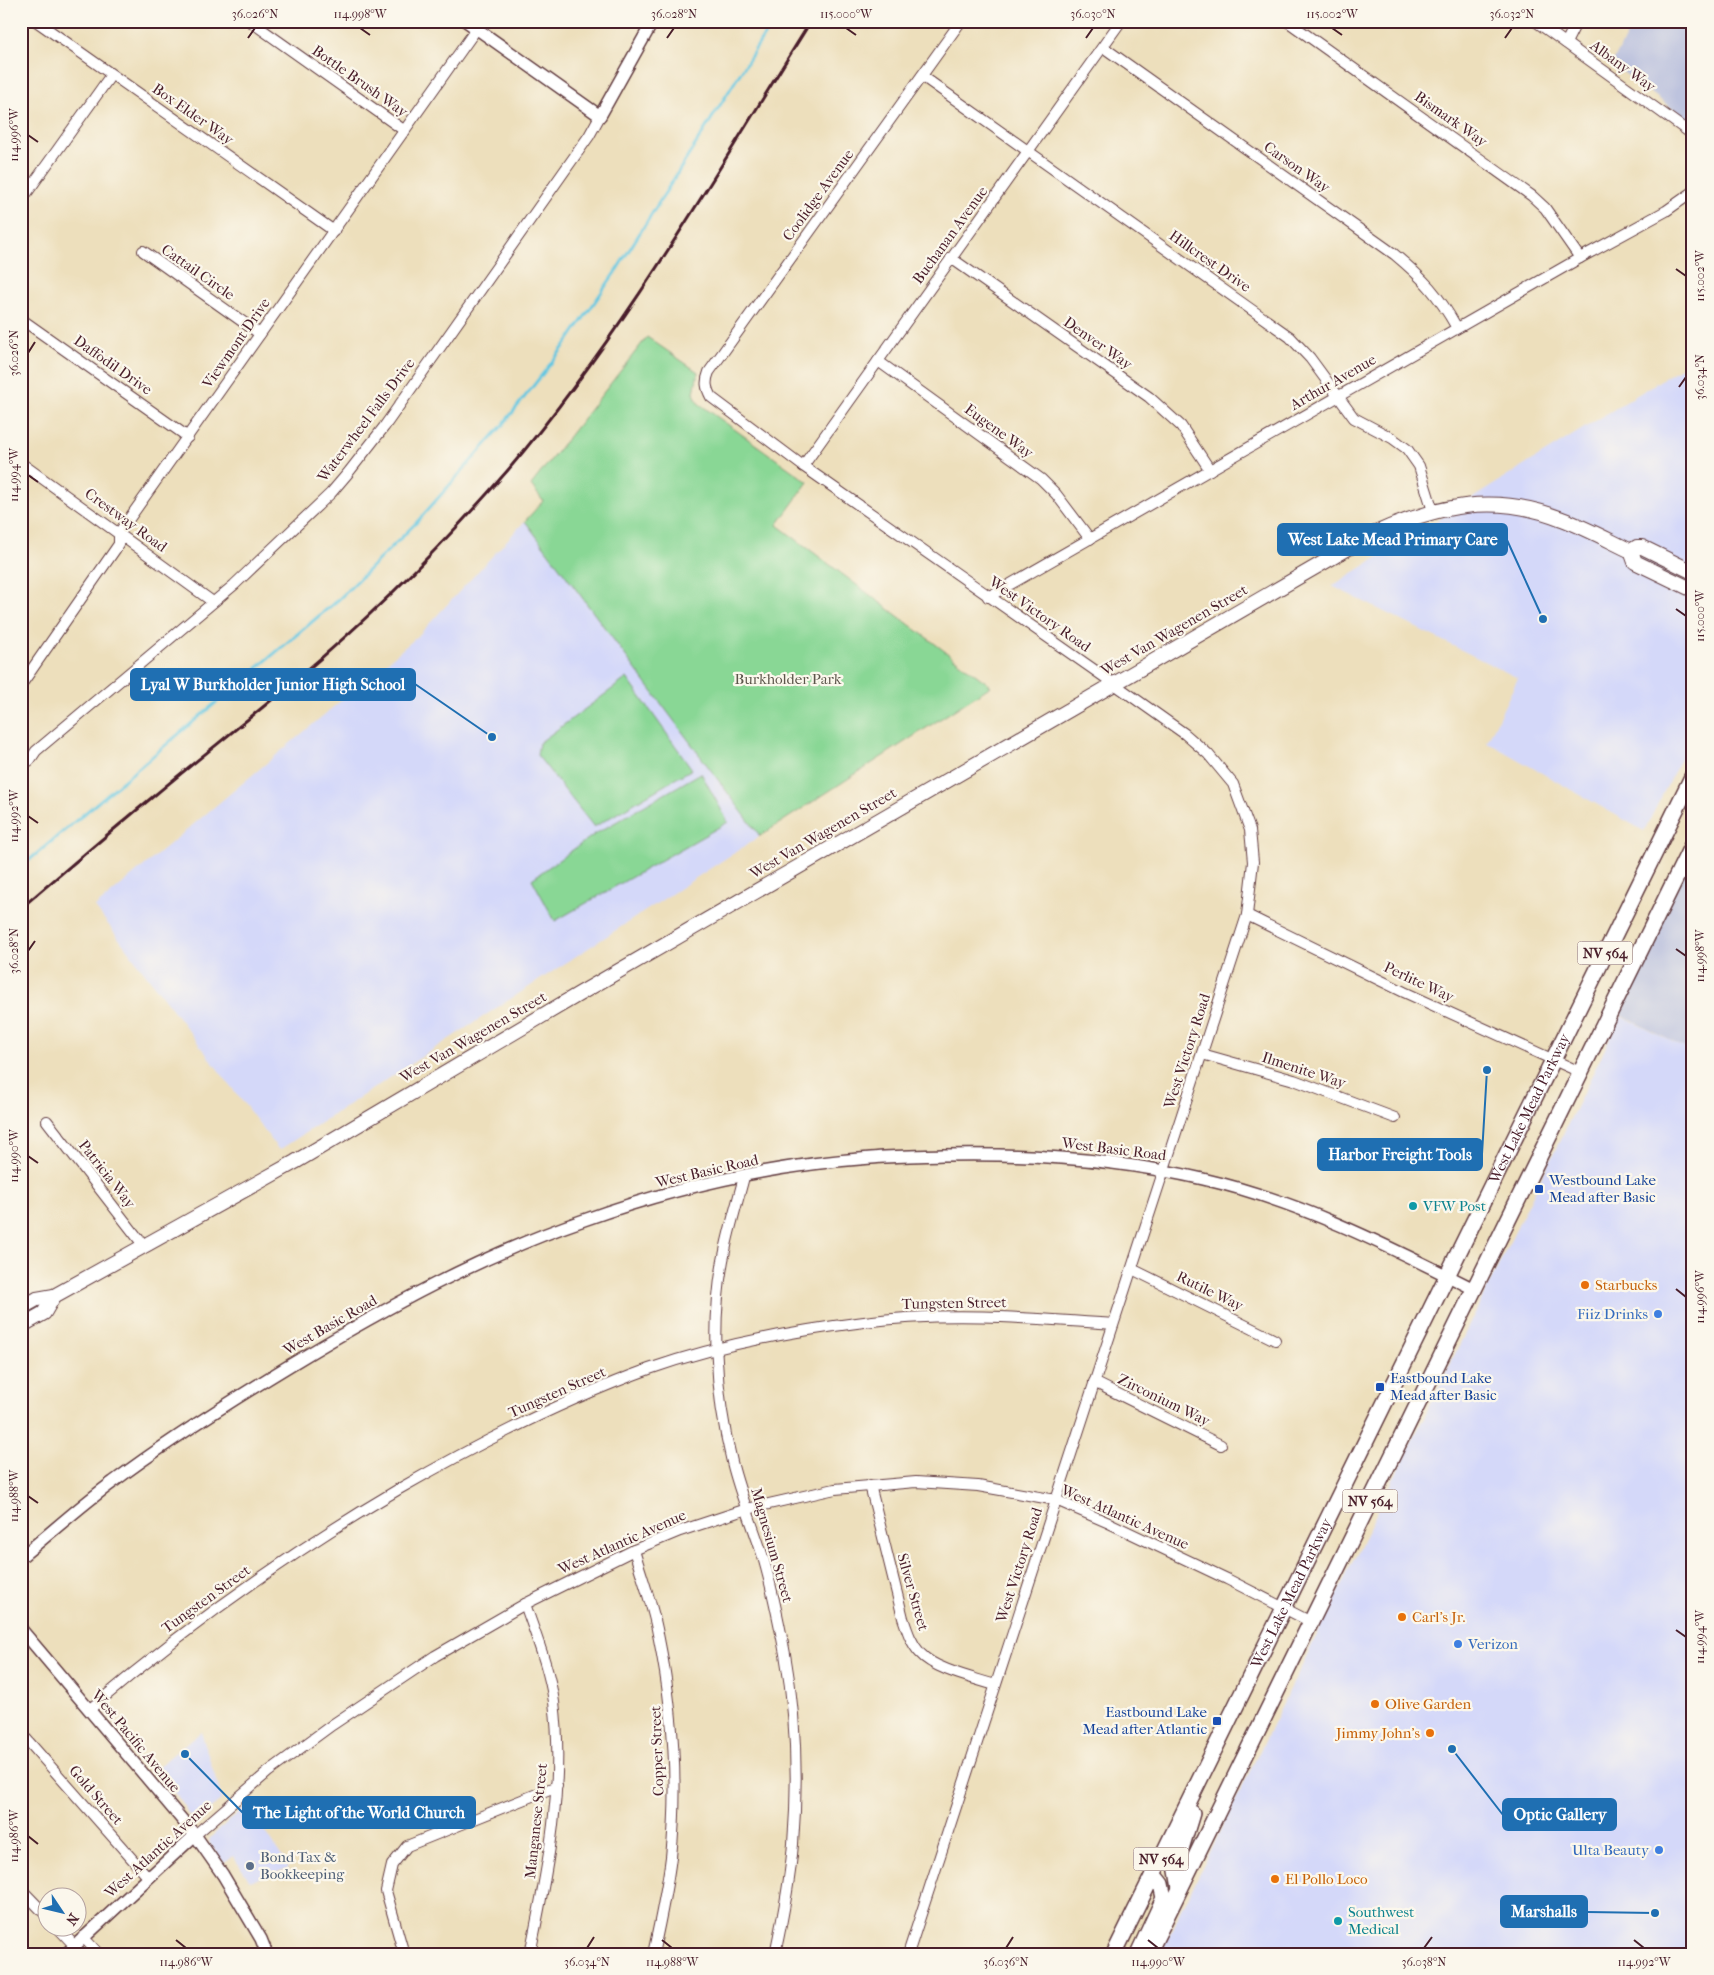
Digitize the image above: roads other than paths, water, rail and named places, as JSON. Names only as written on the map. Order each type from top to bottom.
[{"type":"main road","name":"West Van Wagenen Street","points":[[21,1308],[37,1299],[54,1296],[295,1162],[1113,683],[1371,535],[1400,522],[1433,511],[1457,506],[1479,504],[1527,508],[1562,519],[1631,551],[1635,562],[1693,590]]},
{"type":"main road","name":"West Van Wagenen Street","points":[[1631,551],[1637,547],[1642,547],[1693,572]]},
{"type":"main road","name":"West Lake Mead Parkway","points":[[1114,1954],[1693,775]]},
{"type":"main road","name":"West Lake Mead Parkway","points":[[1148,1954],[1693,843]]},
{"type":"main road","name":"West Van Wagenen Street","points":[[21,1326],[44,1313],[54,1296]]},
{"type":"main road","points":[[1180,1888],[1176,1865],[1208,1764]]},
{"type":"main road","points":[[1138,1954],[1164,1898],[1161,1884],[1153,1874]]},
{"type":"street","name":"Box Elder Way","points":[[36,21],[334,232]]},
{"type":"street","name":"Bottle Brush Way","points":[[250,21],[405,131]]},
{"type":"street","points":[[466,21],[479,25],[600,116]]},
{"type":"street","name":"Waterwheel Falls Drive","points":[[21,766],[30,760],[36,750],[213,602],[299,525],[331,493],[364,453],[569,164],[600,116],[653,21]]},
{"type":"street","name":"Coolidge Avenue","points":[[706,388],[706,379],[709,372],[961,21]]},
{"type":"street","name":"Buchanan Avenue","points":[[802,466],[1121,21]]},
{"type":"street","name":"Bismark Way","points":[[1287,21],[1532,196],[1545,208],[1580,258]]},
{"type":"street","name":"Albany Way","points":[[1535,21],[1693,135]]},
{"type":"street","points":[[1566,44],[1577,21]]},
{"type":"street","name":"Viewmont Drive","points":[[21,685],[119,544],[120,533],[479,25]]},
{"type":"street","name":"Carson Way","points":[[1103,47],[1394,254],[1421,276],[1442,302],[1457,328]]},
{"type":"street","points":[[21,201],[111,75]]},
{"type":"street","name":"Hillcrest Drive","points":[[922,76],[1278,327],[1310,358],[1354,418],[1392,438],[1408,449],[1419,466],[1433,511]]},
{"type":"street","name":"Arthur Avenue","points":[[988,597],[1457,328],[1666,211],[1693,192]]},
{"type":"street","name":"Cattail Circle","points":[[143,251],[260,334]]},
{"type":"street","name":"Denver Way","points":[[952,258],[1149,398],[1181,426],[1210,470]]},
{"type":"street","name":"Daffodil Drive","points":[[21,319],[188,437]]},
{"type":"street","name":"Eugene Way","points":[[878,361],[1041,480],[1056,494],[1090,539]]},
{"type":"street","name":"West Victory Road","points":[[706,388],[711,397],[802,466],[1185,734],[1218,764],[1233,784],[1250,830],[1253,862],[1247,915],[908,1954]]},
{"type":"street","name":"Crestway Road","points":[[21,463],[213,602]]},
{"type":"street","name":"Perlite Way","points":[[1247,915],[1404,992],[1580,1072]]},
{"type":"street","name":"Ilmenite Way","points":[[1202,1054],[1294,1080],[1395,1118]]},
{"type":"street","name":"Patricia Way","points":[[47,1121],[144,1246]]},
{"type":"street","name":"West Basic Road","points":[[21,1557],[112,1482],[217,1409],[336,1338],[492,1256],[584,1220],[683,1190],[798,1166],[872,1157],[987,1154],[1074,1157],[1164,1170],[1206,1179],[1296,1206],[1379,1242],[1474,1289]]},
{"type":"street","name":"Magnesium Street","points":[[744,1176],[725,1247],[719,1291],[716,1349],[723,1423],[732,1464],[763,1558],[785,1654],[792,1722],[795,1768],[793,1844],[785,1905],[775,1954]]},
{"type":"street","name":"Rutile Way","points":[[1132,1269],[1275,1340]]},
{"type":"street","name":"Tungsten Street","points":[[90,1709],[128,1676],[243,1589],[352,1517],[455,1457],[562,1403],[651,1369],[716,1349],[794,1332],[866,1321],[930,1317],[1005,1316],[1113,1324]]},
{"type":"street","name":"Zirconium Way","points":[[1094,1382],[1221,1445]]},
{"type":"street","name":"West Atlantic Avenue","points":[[88,1932],[195,1835],[268,1772],[332,1725],[436,1656],[525,1604],[634,1550],[680,1531],[747,1509],[835,1490],[870,1485],[916,1482],[978,1486],[1056,1500],[1227,1579],[1311,1622]]},
{"type":"street","name":"Silver Street","points":[[870,1485],[902,1618],[909,1636],[919,1652],[926,1659],[944,1668],[996,1685]]},
{"type":"street","name":"Copper Street","points":[[634,1550],[658,1632],[669,1691],[673,1734],[674,1818],[670,1858],[653,1954]]},
{"type":"street","name":"Manganese Street","points":[[525,1604],[544,1658],[554,1701],[558,1752],[557,1786],[547,1871],[530,1954]]},
{"type":"street","name":"West Pacific Avenue","points":[[21,1629],[195,1835],[228,1883],[261,1939],[267,1954]]},
{"type":"street","name":"Gold Street","points":[[21,1733],[148,1877]]},
{"type":"street","points":[[404,1954],[386,1891],[392,1865],[407,1846],[557,1786]]},
{"type":"street","points":[[21,1889],[38,1907]]},
{"type":"street","points":[[67,1938],[74,1945]]},
{"type":"street","name":"West Atlantic Avenue","points":[[66,1954],[82,1938]]},
{"type":"street","points":[[84,1938],[99,1954]]},
{"type":"waterway","points":[[21,867],[339,599],[416,523],[502,426],[566,344],[616,271],[773,21]]},
{"type":"railway","points":[[21,908],[327,653],[408,578],[484,498],[551,417],[630,308],[704,194],[811,21]]},
{"type":"place","name":"West Lake Mead Primary Care","points":[[1543,619]]},
{"type":"place","name":"Lyal W Burkholder Junior High School","points":[[492,737]]},
{"type":"place","name":"Harbor Freight Tools","points":[[1487,1070]]},
{"type":"place","name":"Westbound Lake Mead after Basic","points":[[1539,1189]]},
{"type":"place","name":"VFW Post","points":[[1413,1206]]},
{"type":"place","name":"Starbucks","points":[[1585,1285]]},
{"type":"place","name":"Fiiz Drinks","points":[[1658,1314]]},
{"type":"place","name":"Eastbound Lake Mead after Basic","points":[[1380,1387]]},
{"type":"place","name":"Carl's Jr.","points":[[1402,1617]]},
{"type":"place","name":"Verizon","points":[[1458,1644]]},
{"type":"place","name":"Olive Garden","points":[[1375,1704]]},
{"type":"place","name":"Eastbound Lake Mead after Atlantic","points":[[1217,1721]]},
{"type":"place","name":"Jimmy John's","points":[[1430,1733]]},
{"type":"place","name":"Optic Gallery","points":[[1452,1749]]},
{"type":"place","name":"The Light of the World Church","points":[[185,1754]]},
{"type":"place","name":"Ulta Beauty","points":[[1659,1850]]},
{"type":"place","name":"Bond Tax & Bookkeeping","points":[[250,1866]]},
{"type":"place","name":"El Pollo Loco","points":[[1275,1879]]},
{"type":"place","name":"Marshalls","points":[[1655,1913]]},
{"type":"place","name":"Southwest Medical","points":[[1338,1921]]},
{"type":"park label","name":"Burkholder Park","points":[[788,679]]}]
